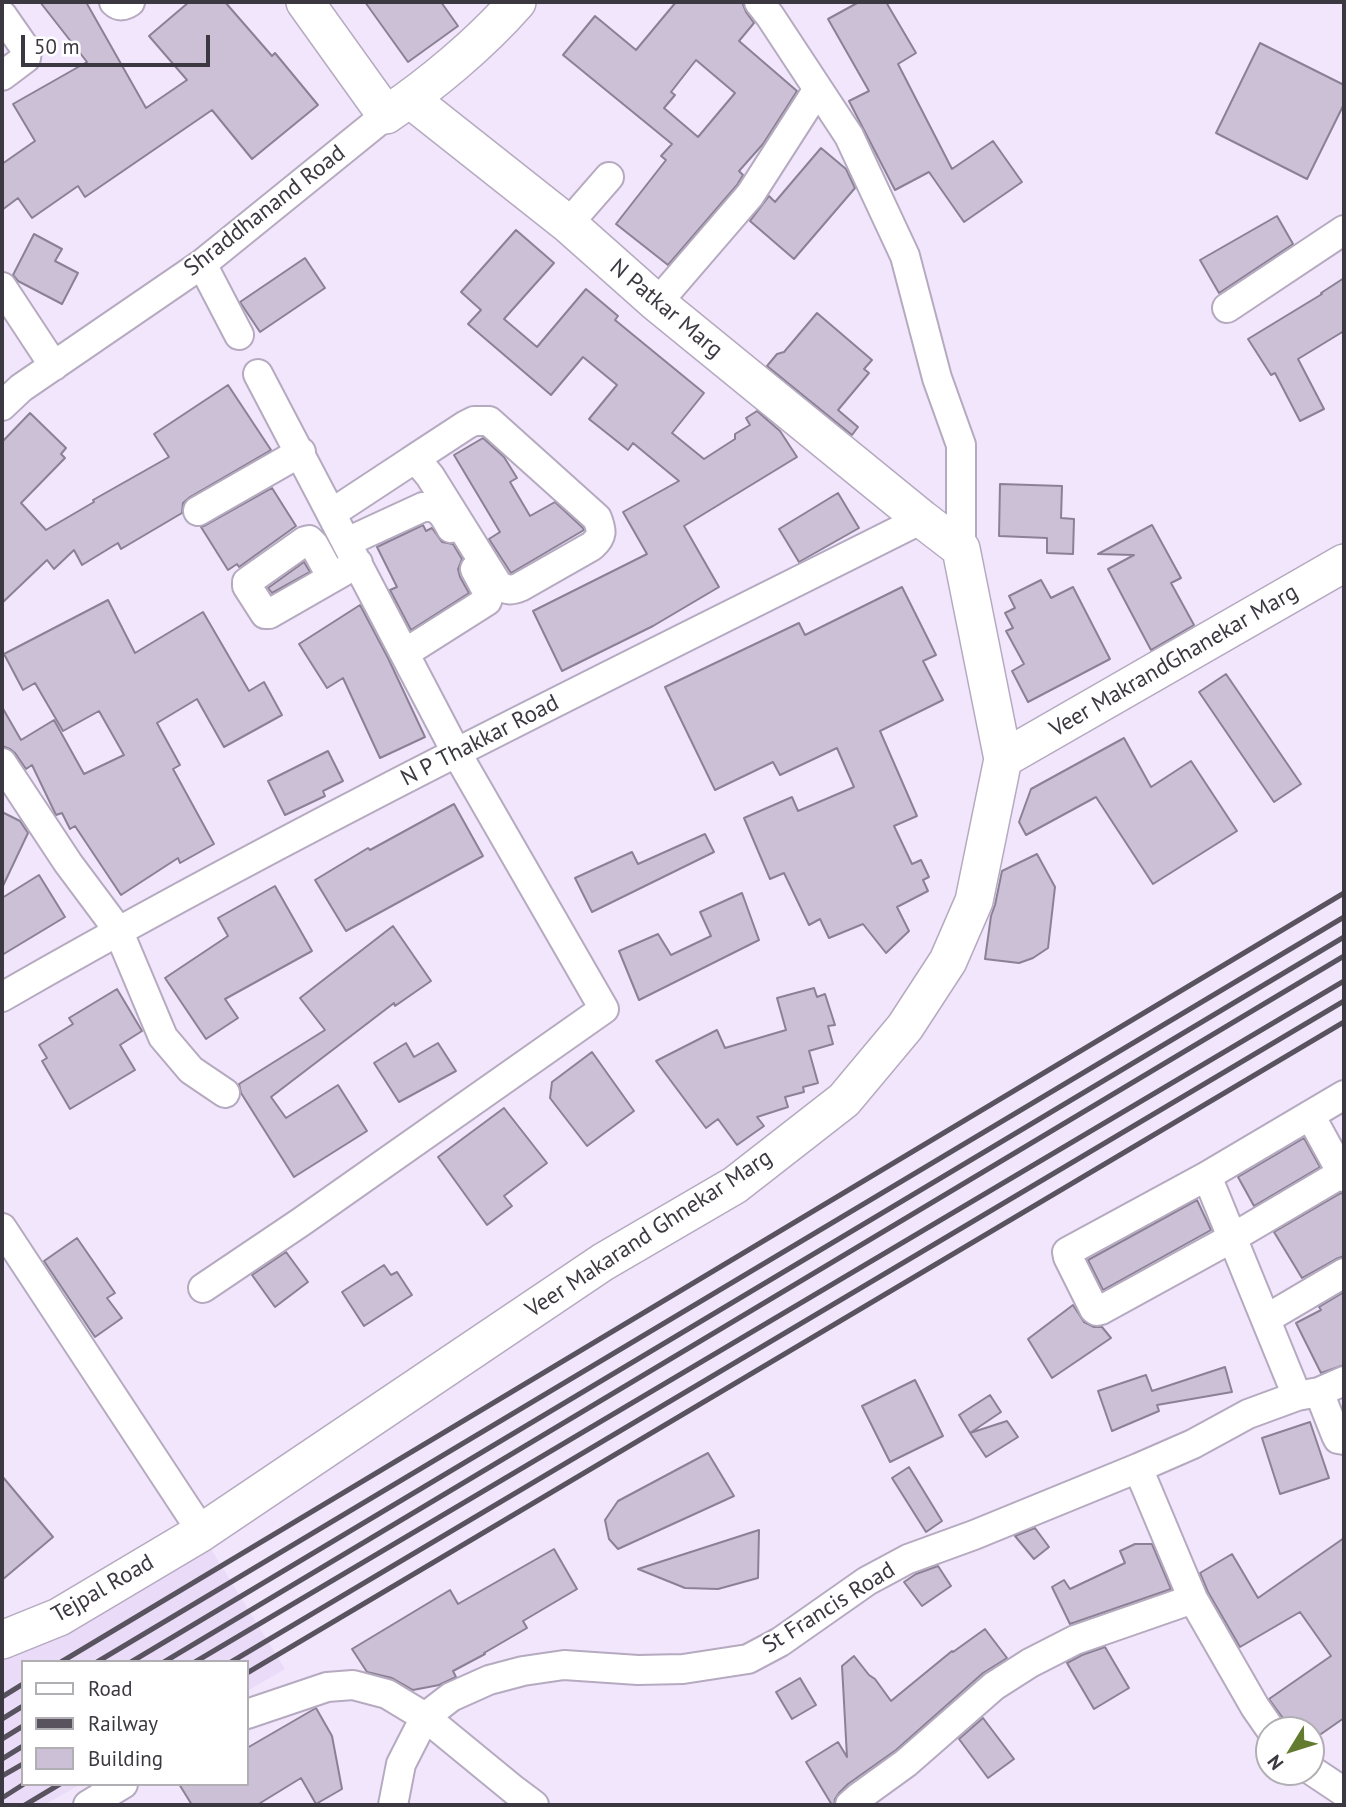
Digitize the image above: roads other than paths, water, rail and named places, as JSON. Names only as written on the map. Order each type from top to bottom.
[{"type":"street","points":[[114,2],[122,6],[130,2]]},
{"type":"street","name":"N Patkar Marg","points":[[306,2],[398,107],[568,224],[657,303],[922,519]]},
{"type":"street","name":"Shraddhanand Road","points":[[2,406],[21,388],[202,264],[469,48],[517,2]]},
{"type":"street","points":[[759,2],[849,136],[905,256],[937,378],[961,445],[961,549],[1003,759]]},
{"type":"street","points":[[2,15],[27,51],[26,58],[2,76]]},
{"type":"street","points":[[657,303],[750,195],[818,89]]},
{"type":"street","points":[[568,224],[609,177]]},
{"type":"street","points":[[1227,308],[1344,230]]},
{"type":"street","points":[[202,264],[239,335]]},
{"type":"street","points":[[2,288],[54,366]]},
{"type":"street","points":[[202,1288],[301,1222],[604,1009],[456,752],[411,650],[382,593],[356,547],[332,513],[258,374]]},
{"type":"street","points":[[332,513],[411,461],[466,425],[474,421],[489,421],[597,518],[601,532],[599,540],[520,587],[506,590],[498,585],[430,476],[420,464],[411,461]]},
{"type":"street","points":[[198,511],[300,452]]},
{"type":"street","points":[[332,578],[356,547],[423,507],[437,508],[489,595],[482,606],[411,650]]},
{"type":"street","points":[[922,519],[961,549]]},
{"type":"street","name":"N P Thakkar Road","points":[[2,997],[118,930],[456,752],[922,519]]},
{"type":"street","name":"Veer MakrandGhanekar Marg","points":[[1003,759],[1344,563]]},
{"type":"street","name":"Veer Makarand Ghnekar Marg","points":[[202,1532],[603,1262],[736,1185],[844,1100],[905,1027],[948,961],[974,901],[1003,759]]},
{"type":"street","points":[[2,763],[68,863],[118,930],[163,1037],[191,1070],[225,1093]]},
{"type":"street","points":[[1310,1115],[1343,1175],[1101,1310],[1094,1309],[1068,1256],[1069,1250],[1207,1176],[1310,1115],[1344,1095]]},
{"type":"street","points":[[1207,1176],[1266,1320],[1320,1390],[1336,1435],[1344,1440]]},
{"type":"street","points":[[2,1228],[202,1532]]},
{"type":"street","points":[[1266,1320],[1344,1273]]},
{"type":"street","name":"St Francis Road","points":[[425,1717],[451,1697],[489,1681],[523,1671],[564,1665],[638,1670],[683,1669],[748,1658],[779,1642],[867,1581],[908,1559],[1138,1468],[1193,1444],[1248,1414],[1320,1390]]},
{"type":"street","points":[[1138,1468],[1193,1600],[1261,1716]]},
{"type":"street","name":"Tejpal Road","points":[[2,1640],[59,1617],[202,1532]]},
{"type":"street","points":[[850,1805],[906,1763],[994,1686],[1030,1663],[1075,1640],[1193,1600]]},
{"type":"street","points":[[248,1714],[327,1687],[353,1685],[387,1694],[425,1717],[534,1805]]},
{"type":"street","points":[[393,1805],[401,1764],[425,1717]]},
{"type":"street","points":[[1325,1779],[1344,1792]]},
{"type":"street","points":[[88,1805],[120,1786]]},
{"type":"railway","points":[[64,1660],[1344,893]]},
{"type":"railway","points":[[100,1660],[1344,917]]},
{"type":"railway","points":[[134,1660],[1344,937]]},
{"type":"railway","points":[[167,1660],[1344,956]]},
{"type":"railway","points":[[198,1660],[1344,981]]},
{"type":"railway","points":[[234,1660],[1344,1001]]},
{"type":"railway","points":[[248,1672],[1344,1022]]},
{"type":"railway","points":[[2,1697],[21,1685]]},
{"type":"railway","points":[[2,1719],[21,1707]]},
{"type":"railway","points":[[2,1739],[21,1727]]},
{"type":"railway","points":[[2,1759],[21,1747]]},
{"type":"railway","points":[[2,1776],[21,1765]]},
{"type":"railway","points":[[2,1798],[21,1786]]},
{"type":"railway","points":[[25,1805],[57,1786]]}]
